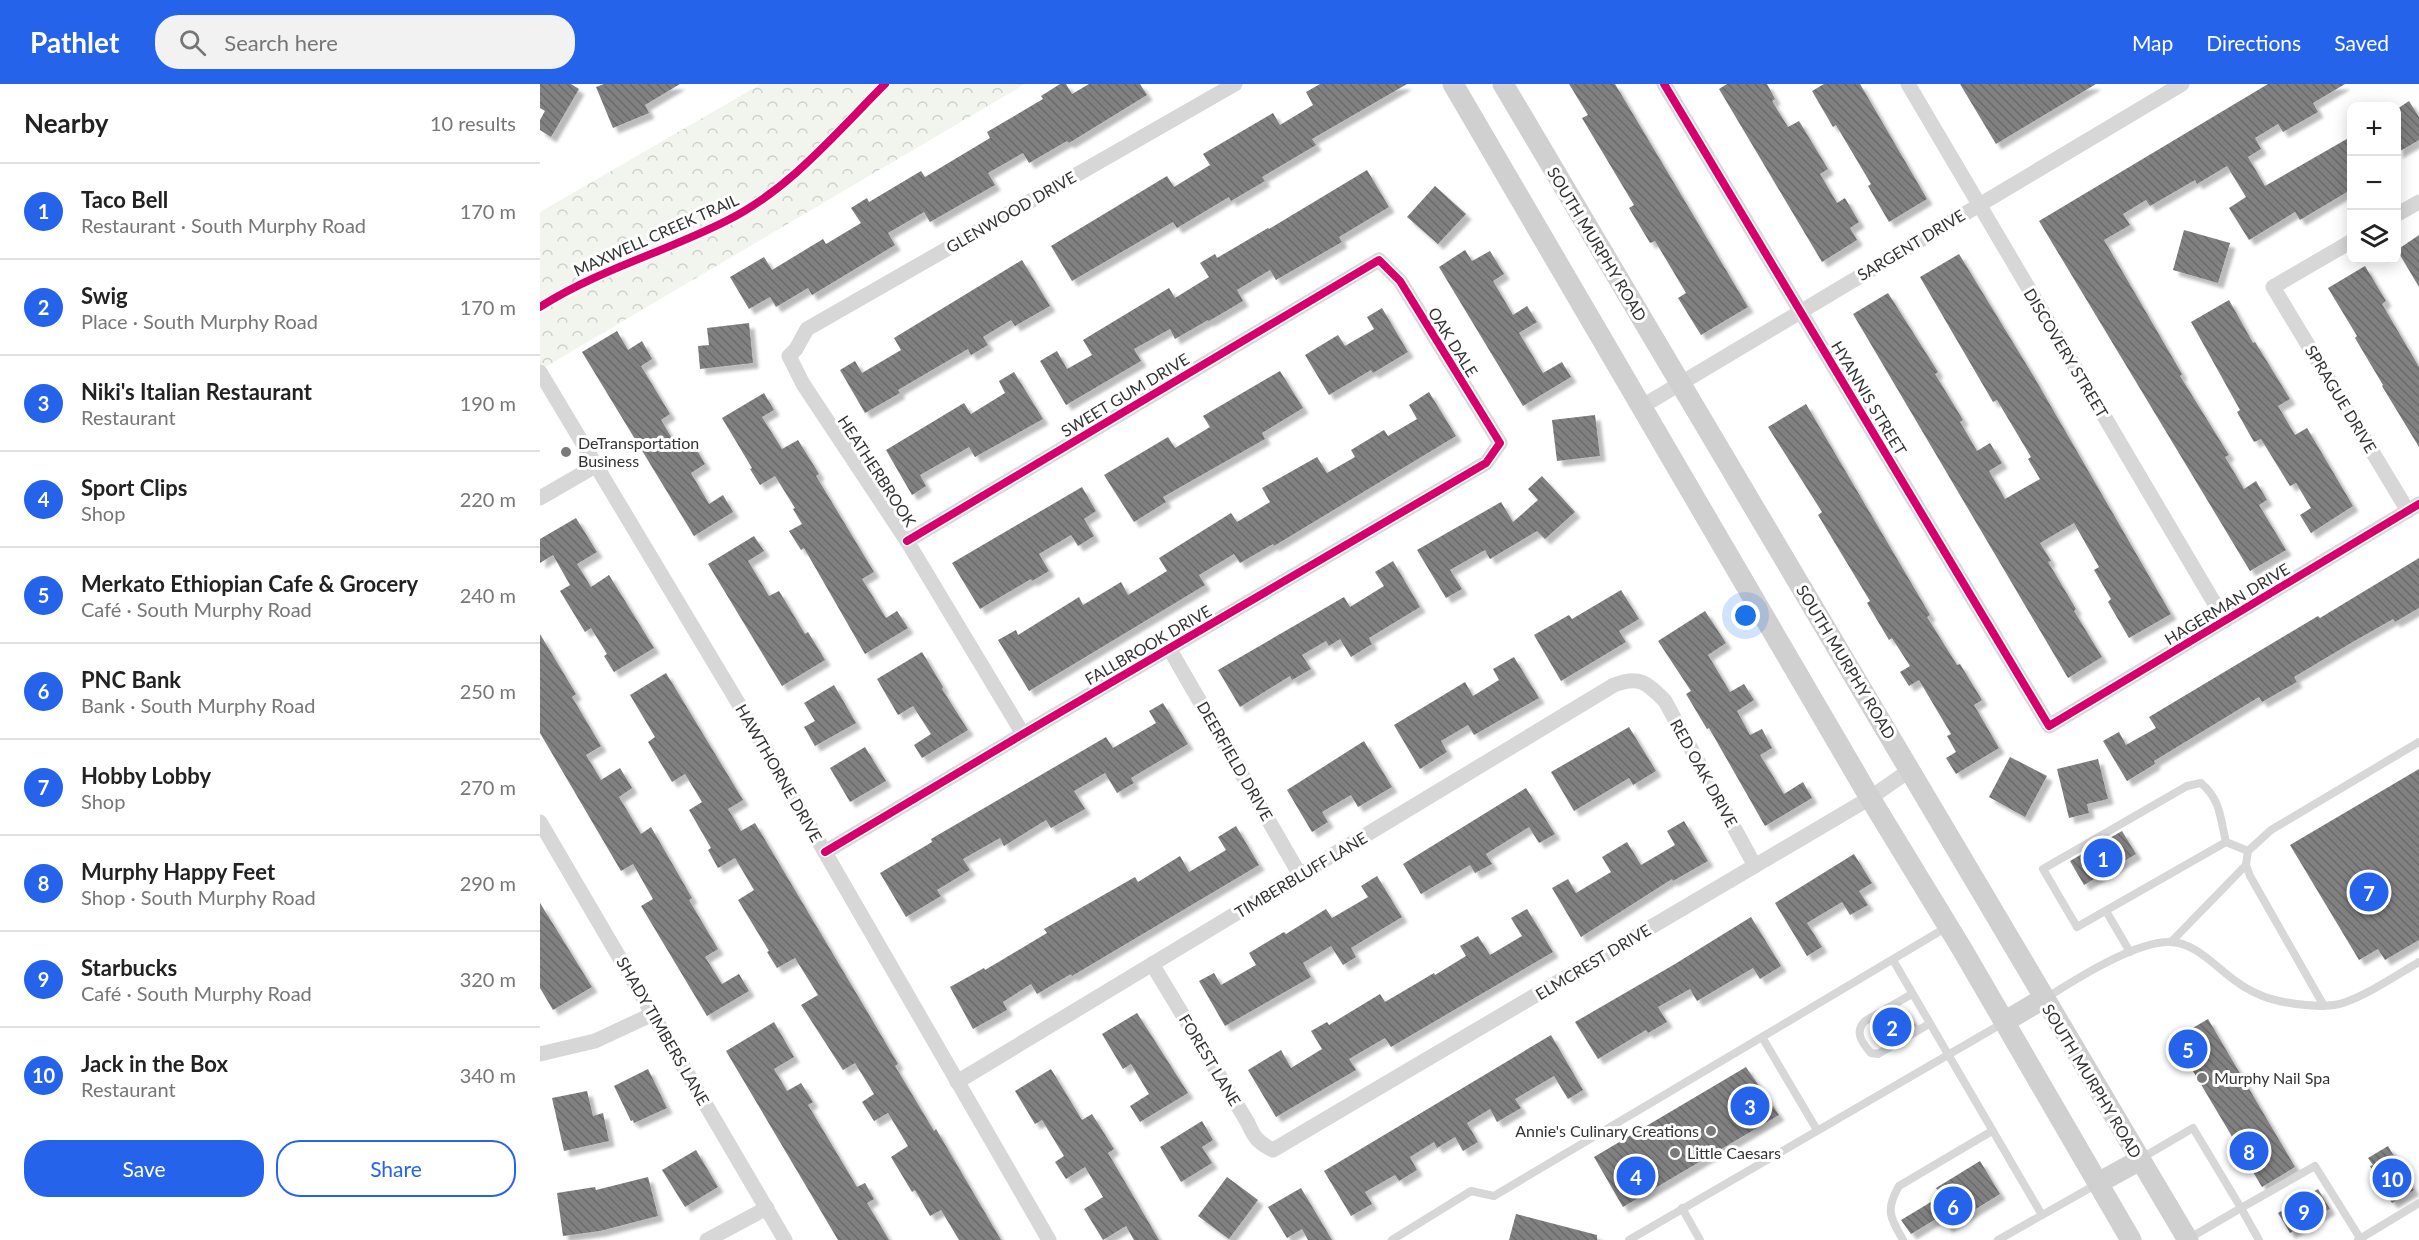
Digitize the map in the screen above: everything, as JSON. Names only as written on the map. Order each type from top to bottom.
[{"type":"main road","points":[[1453,84],[2131,1240]]},
{"type":"main road","name":"SOUTH MURPHY ROAD","points":[[1503,84],[2187,1240]]},
{"type":"main road","points":[[2004,1022],[2043,999]]},
{"type":"main road","points":[[2098,1183],[2140,1160]]},
{"type":"street","name":"GLENWOOD DRIVE","points":[[796,349],[807,328],[1235,84]]},
{"type":"street","name":"HYANNIS STREET","points":[[1664,84],[2049,726]]},
{"type":"street","name":"DISCOVERY STREET","points":[[1908,84],[2224,621]]},
{"type":"street","name":"SARGENT DRIVE","points":[[1641,407],[2182,84]]},
{"type":"street","points":[[2401,213],[2419,202]]},
{"type":"street","name":"SPRAGUE DRIVE","points":[[2347,244],[2273,287],[2414,508]]},
{"type":"street","name":"OAK DALE","points":[[1356,272],[1379,260],[1400,281],[1500,443],[1486,463]]},
{"type":"street","name":"SWEET GUM DRIVE","points":[[907,542],[1356,272]]},
{"type":"street","name":"HEATHERBROOK","points":[[796,349],[789,356],[794,368],[907,542],[1023,734]]},
{"type":"street","name":"HAWTHORNE DRIVE","points":[[540,372],[825,852],[1049,1240]]},
{"type":"street","name":"FALLBROOK DRIVE","points":[[825,852],[1486,463]]},
{"type":"street","points":[[540,498],[597,465]]},
{"type":"street","name":"HAGERMAN DRIVE","points":[[2049,726],[2414,508]]},
{"type":"street","name":"DEERFIELD DRIVE","points":[[1169,648],[1300,875]]},
{"type":"street","name":"TIMBERBLUFF LANE","points":[[957,1082],[1614,686],[1627,680],[1648,684]]},
{"type":"street","name":"RED OAK DRIVE","points":[[1648,684],[1665,701],[1755,866]]},
{"type":"street","name":"ELMCREST DRIVE","points":[[1273,1150],[1870,798],[1910,770]]},
{"type":"street","name":"SHADY TIMBERS LANE","points":[[540,822],[785,1240]]},
{"type":"street","name":"FOREST LANE","points":[[1152,964],[1248,1123],[1253,1136],[1273,1150]]},
{"type":"street","points":[[540,1054],[595,1041],[653,1014]]},
{"type":"street","points":[[707,1240],[766,1208]]},
{"type":"lane","points":[[2324,1006],[2250,876],[2246,865],[2248,851],[2271,830],[2419,742]]},
{"type":"lane","points":[[2201,783],[2219,807],[2226,842],[2077,927],[2043,870],[2187,786],[2201,783]]},
{"type":"lane","points":[[2226,842],[2248,851]]},
{"type":"lane","points":[[2171,942],[2246,865]]},
{"type":"lane","points":[[2106,911],[2130,952]]},
{"type":"lane","points":[[1392,1240],[1472,1191],[1494,1196],[1948,926]]},
{"type":"lane","points":[[2043,999],[2130,952],[2147,945],[2171,942],[2193,948],[2240,986],[2268,1000],[2324,1006],[2342,1003],[2419,962]]},
{"type":"lane","points":[[1893,960],[2042,1215]]},
{"type":"lane","points":[[1912,994],[1859,1027],[1858,1033],[1861,1039],[1871,1053],[1878,1054],[1929,1024]]},
{"type":"lane","points":[[1629,1240],[2004,1022]]},
{"type":"lane","points":[[1762,1037],[1817,1130]]},
{"type":"lane","points":[[2140,1160],[2193,1128],[2259,1240]]},
{"type":"lane","points":[[1904,1240],[1890,1218],[1890,1200],[1899,1186],[1992,1131]]},
{"type":"lane","points":[[2187,1240],[2315,1166],[2359,1239],[2419,1203]]},
{"type":"lane","points":[[1998,1240],[2098,1183]]},
{"type":"lane","points":[[1682,1208],[1700,1240]]},
{"type":"green space","points":[[761,84],[1025,84],[540,370],[540,212]]},
{"type":"building","points":[[540,84],[571,84],[579,89],[551,137],[540,130],[540,120],[545,111],[540,108]]},
{"type":"building","points":[[604,84],[680,84],[645,105],[649,113],[613,128],[596,87]]},
{"type":"building","points":[[1060,84],[1066,84],[1072,94],[1089,84],[1140,84],[1147,95],[1069,143],[1067,141],[1029,163],[1023,153],[988,173],[995,185],[930,222],[924,212],[888,233],[895,245],[812,295],[808,288],[776,307],[770,297],[749,309],[730,277],[764,257],[772,270],[823,239],[826,244],[861,223],[851,208],[867,198],[869,202],[921,171],[925,177],[990,138],[987,132],[1043,99],[1041,96]]},
{"type":"building","points":[[1320,84],[1407,84],[1312,139],[1316,145],[1262,177],[1265,181],[1231,201],[1229,197],[1177,228],[1173,222],[1072,281],[1051,246],[1167,176],[1174,187],[1210,165],[1203,154],[1273,113],[1280,125],[1313,105],[1306,92]]},
{"type":"building","points":[[1569,84],[1615,84],[1748,307],[1701,335],[1678,298],[1686,293],[1655,241],[1650,243],[1629,208],[1634,205],[1582,118],[1588,115]]},
{"type":"building","points":[[1727,84],[1767,84],[1775,99],[1772,101],[1788,127],[1799,121],[1828,169],[1820,174],[1837,203],[1845,198],[1859,222],[1850,228],[1857,240],[1822,262],[1719,89]]},
{"type":"building","points":[[1824,84],[1860,84],[1927,199],[1889,222],[1868,186],[1871,184],[1836,125],[1833,127],[1812,91]]},
{"type":"building","points":[[1960,84],[2096,84],[1996,144]]},
{"type":"building","points":[[2268,84],[2345,84],[2313,103],[2318,112],[2283,132],[2278,124],[2255,138],[2261,149],[2248,157],[2265,186],[2347,139],[2347,192],[2300,220],[2295,212],[2249,240],[2229,208],[2246,197],[2227,166],[2197,184],[2195,180],[2150,206],[2146,200],[2123,214],[2130,225],[2104,240],[2182,374],[2180,376],[2229,455],[2225,457],[2244,489],[2256,481],[2267,500],[2259,505],[2286,550],[2250,571],[2039,221]]},
{"type":"building","points":[[2409,101],[2419,117],[2419,140],[2401,151],[2401,106]]},
{"type":"building","points":[[1367,170],[1389,207],[1339,237],[1342,242],[1276,280],[1270,270],[1237,290],[1243,301],[1209,321],[1175,339],[1170,329],[1134,349],[1141,361],[1066,405],[1040,361],[1057,351],[1067,369],[1092,355],[1083,340],[1169,288],[1175,298],[1209,277],[1200,263],[1215,254],[1217,258]]},
{"type":"building","points":[[1435,186],[1466,214],[1438,244],[1407,217]]},
{"type":"building","points":[[2184,230],[2230,243],[2218,283],[2173,270]]},
{"type":"building","points":[[2419,235],[2419,287],[2401,257],[2401,247]]},
{"type":"building","points":[[1465,250],[1472,261],[1490,251],[1504,274],[1493,281],[1513,315],[1527,306],[1537,322],[1519,333],[1543,373],[1562,362],[1571,377],[1523,406],[1439,267]]},
{"type":"building","points":[[1959,254],[2034,377],[2171,614],[2129,638],[2108,602],[2111,599],[2094,570],[2099,567],[2074,523],[2040,543],[2051,561],[2048,562],[2076,609],[2074,611],[2102,657],[2068,678],[1853,314],[1888,293],[1938,372],[1935,374],[1963,420],[1960,422],[1977,451],[1990,443],[2002,463],[1989,471],[2005,499],[2040,479],[2028,459],[2031,457],[1997,400],[1993,402],[1920,277]]},
{"type":"building","points":[[1022,260],[1050,306],[1015,326],[1011,320],[983,337],[988,345],[971,355],[968,349],[898,390],[900,393],[865,413],[840,370],[855,361],[862,373],[901,350],[894,338]]},
{"type":"building","points":[[2365,266],[2386,301],[2382,304],[2419,367],[2419,447],[2382,386],[2355,338],[2357,336],[2328,288]]},
{"type":"building","points":[[2229,300],[2253,343],[2255,342],[2290,399],[2278,406],[2295,435],[2307,428],[2353,506],[2311,533],[2300,515],[2311,508],[2296,483],[2290,486],[2261,439],[2254,442],[2237,412],[2240,410],[2191,322]]},
{"type":"building","points":[[1382,308],[1408,352],[1373,373],[1371,370],[1329,395],[1305,355],[1338,335],[1345,346],[1374,329],[1367,317]]},
{"type":"building","points":[[749,323],[753,363],[700,369],[698,346],[709,345],[707,328]]},
{"type":"building","points":[[617,331],[628,350],[642,341],[652,359],[641,366],[670,414],[661,420],[679,450],[692,442],[705,464],[691,473],[709,504],[723,495],[733,512],[694,536],[582,352]]},
{"type":"building","points":[[1280,371],[1303,408],[1262,433],[1265,439],[1163,497],[1166,502],[1134,522],[1104,475],[1168,437],[1175,448],[1210,427],[1203,416]]},
{"type":"building","points":[[1014,372],[1043,419],[975,457],[969,447],[920,475],[926,486],[912,495],[886,450],[964,403],[971,414],[1005,393],[999,381]]},
{"type":"building","points":[[1429,392],[1456,436],[1274,546],[1273,544],[1240,563],[1234,554],[1199,575],[1205,585],[1029,691],[998,640],[1016,630],[1018,635],[1079,597],[1083,605],[1121,582],[1128,595],[1167,571],[1159,558],[1231,513],[1237,522],[1270,502],[1262,488],[1317,457],[1327,473],[1355,457],[1351,450],[1384,430],[1388,436],[1417,419],[1409,405]]},
{"type":"building","points":[[764,393],[774,410],[762,417],[782,449],[798,440],[819,474],[816,476],[874,572],[862,579],[886,618],[897,611],[908,628],[865,654],[804,548],[801,550],[789,531],[802,524],[793,509],[795,508],[775,476],[760,485],[722,418]]},
{"type":"building","points":[[1806,404],[1930,615],[1927,617],[1982,700],[1974,705],[1999,748],[1956,774],[1946,758],[1956,752],[1947,736],[1951,734],[1919,680],[1909,686],[1900,672],[1910,666],[1892,638],[1889,640],[1867,603],[1870,601],[1818,515],[1822,512],[1768,427]]},
{"type":"building","points":[[1595,415],[1600,456],[1557,461],[1552,420]]},
{"type":"building","points":[[1542,476],[1575,512],[1545,539],[1537,531],[1490,559],[1485,550],[1450,570],[1462,589],[1446,598],[1417,550],[1501,502],[1513,522],[1538,500],[1528,489]]},
{"type":"building","points":[[1082,487],[1096,511],[1084,519],[1094,536],[1078,546],[1071,535],[1039,554],[1049,571],[980,609],[952,563]]},
{"type":"building","points":[[576,518],[597,552],[577,564],[591,587],[609,575],[654,648],[614,672],[604,656],[607,654],[591,628],[585,632],[560,591],[570,585],[553,555],[540,563],[540,539]]},
{"type":"building","points":[[754,536],[764,551],[748,561],[769,596],[779,591],[805,634],[808,632],[825,660],[782,686],[708,564]]},
{"type":"building","points":[[2419,558],[2419,608],[2395,622],[2393,619],[2294,677],[2297,682],[2262,702],[2259,697],[2154,761],[2155,764],[2127,781],[2103,741],[2119,732],[2126,745],[2156,728],[2149,717]]},
{"type":"building","points":[[1393,561],[1420,607],[1369,638],[1372,644],[1351,657],[1340,639],[1329,646],[1326,641],[1302,655],[1311,669],[1292,680],[1290,676],[1240,707],[1218,670],[1344,597],[1350,607],[1384,586],[1375,572]]},
{"type":"building","points":[[1621,590],[1639,619],[1619,631],[1626,642],[1561,681],[1534,635],[1569,615],[1572,619]]},
{"type":"building","points":[[1705,611],[1726,643],[1708,655],[1730,692],[1744,684],[1754,700],[1737,711],[1750,735],[1762,729],[1772,748],[1760,755],[1784,794],[1803,782],[1812,798],[1765,826],[1709,728],[1707,729],[1686,694],[1691,691],[1658,641]]},
{"type":"building","points":[[540,634],[576,694],[572,697],[601,746],[586,755],[601,780],[620,768],[632,788],[619,797],[641,834],[651,827],[692,898],[689,900],[718,949],[705,957],[722,984],[739,974],[749,991],[707,1016],[641,906],[653,899],[633,864],[621,871],[540,733]]},
{"type":"building","points":[[922,652],[968,730],[922,758],[914,745],[931,734],[913,706],[898,715],[877,679]]},
{"type":"building","points":[[1514,657],[1539,698],[1474,735],[1468,725],[1441,741],[1447,752],[1420,769],[1394,725],[1465,682],[1473,696],[1499,680],[1493,669]]},
{"type":"building","points":[[666,673],[743,800],[728,809],[741,831],[755,823],[898,1064],[895,1066],[934,1131],[936,1129],[1001,1240],[959,1240],[941,1210],[930,1216],[915,1190],[912,1192],[891,1157],[908,1146],[888,1113],[874,1121],[862,1102],[874,1094],[855,1063],[843,1070],[801,1005],[818,995],[795,958],[777,968],[767,952],[769,951],[738,900],[754,890],[735,858],[718,868],[708,850],[711,848],[689,810],[702,802],[685,774],[672,782],[648,742],[655,737],[630,695]]},
{"type":"building","points":[[834,685],[856,723],[815,746],[804,727],[815,721],[804,703]]},
{"type":"building","points":[[1163,703],[1188,744],[1131,778],[1134,783],[1117,793],[1105,773],[1074,791],[1085,809],[1051,828],[1046,820],[1004,846],[1000,838],[963,859],[970,870],[937,890],[941,896],[906,917],[880,873],[932,842],[931,839],[1106,737],[1113,748],[1156,723],[1149,711]]},
{"type":"building","points":[[1629,727],[1656,771],[1633,785],[1629,778],[1574,811],[1551,772]]},
{"type":"building","points":[[1364,741],[1392,787],[1358,807],[1351,795],[1322,812],[1328,822],[1312,832],[1287,790]]},
{"type":"building","points":[[865,747],[886,781],[850,802],[830,768]]},
{"type":"building","points":[[2010,757],[2047,776],[2025,817],[1989,797]]},
{"type":"building","points":[[2098,759],[2108,799],[2087,804],[2089,813],[2069,818],[2057,769]]},
{"type":"building","points":[[2419,769],[2419,940],[2385,960],[2378,949],[2359,960],[2290,845]]},
{"type":"building","points":[[1526,788],[1555,834],[1539,843],[1529,827],[1486,854],[1492,864],[1475,873],[1470,865],[1421,894],[1403,864]]},
{"type":"building","points":[[1684,821],[1708,861],[1673,881],[1672,879],[1581,937],[1552,888],[1568,879],[1576,893],[1611,872],[1602,857],[1627,842],[1641,865],[1675,845],[1667,831]]},
{"type":"building","points":[[1236,826],[1259,865],[1072,976],[1071,974],[1037,994],[1031,984],[1003,1002],[1007,1010],[973,1029],[950,987],[984,968],[985,970],[1047,933],[1044,929],[1135,877],[1138,882],[1180,856],[1189,872],[1226,850],[1218,837]]},
{"type":"building","points":[[2122,831],[2136,854],[2084,885],[2070,861]]},
{"type":"building","points":[[1854,854],[1872,883],[1859,891],[1868,905],[1850,915],[1842,902],[1807,923],[1822,947],[1807,956],[1775,903]]},
{"type":"building","points":[[1377,876],[1402,917],[1351,948],[1356,957],[1343,965],[1331,946],[1303,963],[1311,977],[1225,1026],[1199,981],[1214,973],[1221,985],[1256,965],[1249,953],[1284,932],[1286,934],[1326,909],[1332,918],[1368,897],[1361,886]]},
{"type":"building","points":[[540,903],[592,987],[553,1010],[540,988]]},
{"type":"building","points":[[1527,909],[1553,952],[1391,1047],[1385,1038],[1349,1059],[1356,1070],[1276,1117],[1248,1070],[1281,1050],[1291,1068],[1322,1049],[1311,1031],[1327,1022],[1329,1025],[1380,994],[1385,1002],[1434,973],[1435,975],[1466,956],[1460,946],[1478,936],[1490,955],[1522,936],[1511,918]]},
{"type":"building","points":[[1751,917],[1781,966],[1760,979],[1753,968],[1697,1001],[1690,989],[1658,1007],[1667,1022],[1648,1033],[1646,1030],[1598,1059],[1575,1022]]},
{"type":"building","points":[[1905,1009],[1915,1025],[1880,1045],[1870,1029]]},
{"type":"building","points":[[1137,1013],[1188,1093],[1140,1122],[1130,1106],[1149,1094],[1131,1064],[1123,1069],[1102,1034]]},
{"type":"building","points":[[2208,1019],[2295,1167],[2262,1187],[2174,1039]]},
{"type":"building","points":[[774,1022],[794,1057],[774,1069],[787,1091],[801,1083],[813,1102],[808,1105],[857,1187],[865,1183],[874,1199],[867,1203],[889,1240],[838,1240],[726,1051]]},
{"type":"building","points":[[1551,1035],[1583,1090],[1568,1099],[1554,1076],[1515,1099],[1521,1108],[1497,1122],[1490,1109],[1467,1123],[1478,1142],[1463,1151],[1455,1137],[1437,1148],[1434,1142],[1410,1157],[1417,1170],[1399,1181],[1395,1175],[1365,1192],[1372,1204],[1351,1216],[1324,1171]]},
{"type":"building","points":[[1746,1067],[1779,1115],[1623,1207],[1594,1157]]},
{"type":"building","points":[[648,1069],[667,1108],[634,1123],[614,1086]]},
{"type":"building","points":[[1051,1069],[1082,1120],[1092,1114],[1114,1149],[1108,1153],[1159,1240],[1134,1240],[1126,1226],[1103,1240],[1084,1209],[1103,1197],[1085,1167],[1066,1179],[1055,1162],[1064,1156],[1042,1120],[1035,1124],[1015,1091]]},
{"type":"building","points":[[587,1091],[593,1116],[603,1113],[609,1141],[564,1151],[552,1098]]},
{"type":"building","points":[[1202,1121],[1213,1140],[1202,1147],[1212,1163],[1181,1182],[1160,1147]]},
{"type":"building","points":[[2388,1146],[2414,1190],[2392,1203],[2370,1166],[2373,1165],[2368,1158]]},
{"type":"building","points":[[696,1150],[718,1187],[685,1207],[662,1170]]},
{"type":"building","points":[[1980,1161],[2000,1194],[1947,1227],[1941,1216],[1911,1234],[1901,1220],[1941,1196],[1936,1188]]},
{"type":"building","points":[[648,1177],[658,1216],[600,1231],[563,1236],[557,1193],[595,1187],[596,1190]]},
{"type":"building","points":[[1227,1177],[1258,1200],[1229,1239],[1198,1216]]},
{"type":"building","points":[[1301,1188],[1332,1240],[1308,1240],[1302,1229],[1287,1238],[1268,1207]]},
{"type":"building","points":[[2318,1189],[2330,1209],[2290,1233],[2278,1213]]},
{"type":"building","points":[[1516,1214],[1597,1235],[1597,1240],[1509,1240]]},
{"type":"cycle path","name":"MAXWELL CREEK TRAIL","points":[[540,307],[585,282],[703,232],[749,208],[771,193],[811,159],[885,84]]},
{"type":"cycle path","points":[[1664,84],[2049,726],[2419,504]]},
{"type":"cycle path","points":[[825,852],[1486,463],[1500,443],[1400,281],[1379,260],[907,541]]},
{"type":"place","name":"DeTransportation Business","points":[[566,452]]},
{"type":"place","name":"Taco Bell","points":[[2103,858]]},
{"type":"place","name":"Hobby Lobby","points":[[2369,892]]},
{"type":"place","name":"Swig","points":[[1892,1027]]},
{"type":"place","name":"Merkato Ethiopian Cafe & Grocery","points":[[2188,1049]]},
{"type":"place","name":"Murphy Nail Spa","points":[[2202,1078]]},
{"type":"place","name":"Niki's Italian Restaurant","points":[[1750,1106]]},
{"type":"place","name":"Annie's Culinary Creations","points":[[1711,1131]]},
{"type":"place","name":"Murphy Happy Feet","points":[[2249,1151]]},
{"type":"place","name":"Little Caesars","points":[[1675,1153]]},
{"type":"place","name":"Sport Clips","points":[[1636,1176]]},
{"type":"place","name":"Jack in the Box","points":[[2392,1178]]},
{"type":"place","name":"PNC Bank","points":[[1953,1206]]},
{"type":"place","name":"Starbucks","points":[[2304,1211]]}]
